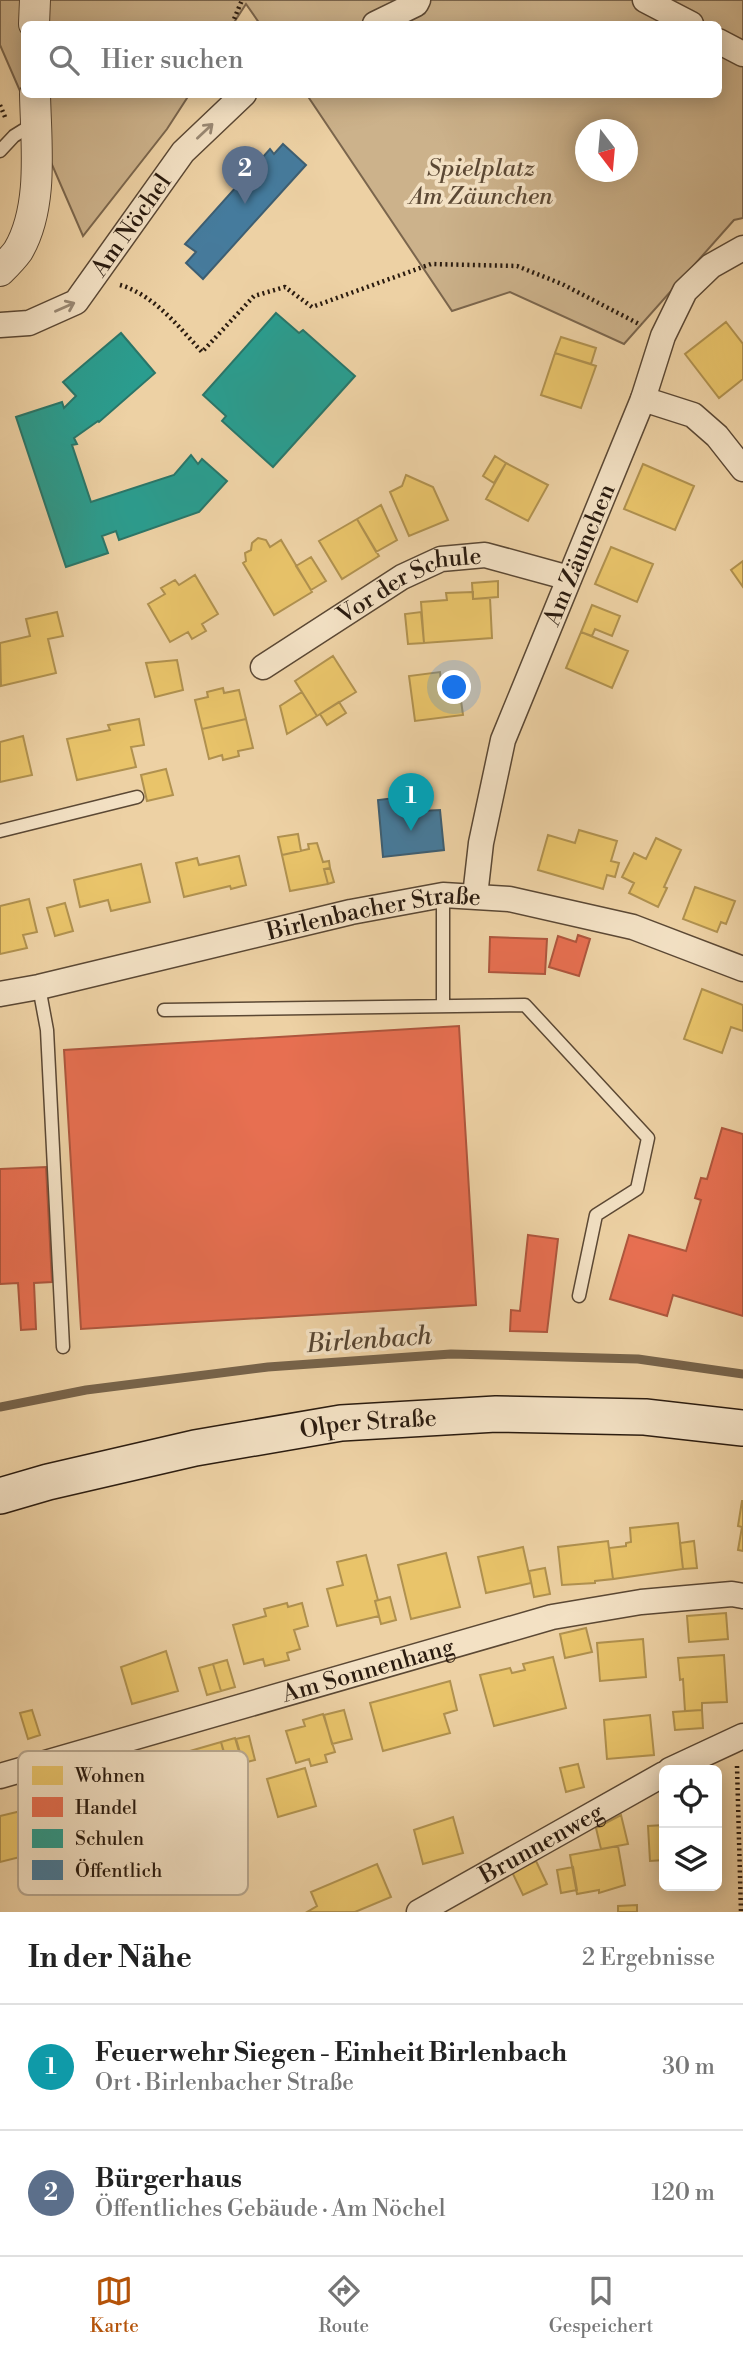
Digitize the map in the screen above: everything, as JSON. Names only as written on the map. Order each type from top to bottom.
[{"type":"main road","name":"Olper Straße","points":[[0,1496],[48,1482],[195,1448],[341,1423],[496,1414],[645,1417],[743,1428]]},
{"type":"street","points":[[34,21],[35,0]]},
{"type":"street","points":[[381,21],[416,4],[418,0]]},
{"type":"street","points":[[645,0],[685,21]]},
{"type":"street","points":[[722,43],[743,54]]},
{"type":"street","name":"Am Nöchel","points":[[0,325],[29,323],[76,302],[183,152],[240,98]]},
{"type":"street","points":[[0,271],[17,252],[29,226],[35,196],[35,108]]},
{"type":"street","name":"Am Zäunchen","points":[[475,896],[481,843],[503,740],[643,399],[663,336],[685,291],[711,266],[743,248]]},
{"type":"street","points":[[643,399],[693,415],[717,436],[743,469]]},
{"type":"street","name":"Vor der Schule","points":[[263,667],[402,577],[441,559],[485,555],[569,578]]},
{"type":"street","name":"Birlenbacher Straße","points":[[0,994],[351,912],[443,895],[509,899],[633,927],[743,969]]},
{"type":"street","name":"Am Sonnenhang","points":[[87,1751],[552,1617],[641,1602],[732,1594],[743,1596]]},
{"type":"street","points":[[681,1765],[743,1736]]},
{"type":"street","name":"Am Sonnenhang","points":[[0,1776],[18,1771]]},
{"type":"street","name":"Brunnenweg","points":[[419,1912],[659,1777]]},
{"type":"lane","points":[[0,152],[35,108]]},
{"type":"lane","points":[[0,831],[137,797]]},
{"type":"lane","points":[[443,895],[443,1006]]},
{"type":"lane","points":[[39,987],[47,1030],[63,1347]]},
{"type":"lane","points":[[164,1010],[525,1005],[649,1138],[637,1189],[596,1215],[579,1296]]},
{"type":"path","points":[[233,21],[242,0]]},
{"type":"path","points":[[94,278],[133,289],[156,304],[202,352],[254,296],[285,286],[312,307],[431,264],[517,266],[562,284],[663,336]]},
{"type":"path","points":[[738,1799],[741,1912]]},
{"type":"green space","name":"Spielplatz Am Zäunchen","points":[[0,0],[743,0],[743,218],[734,220],[624,344],[510,292],[452,311],[309,98],[722,98],[722,21],[258,21],[246,4],[235,21],[21,21],[21,93],[0,45]]},
{"type":"green space","points":[[23,98],[187,98],[167,129],[83,236]]},
{"type":"building: Wohnen","points":[[726,322],[743,344],[743,379],[719,398],[685,354]]},
{"type":"building: Wohnen","points":[[561,337],[596,348],[591,364],[555,353]]},
{"type":"building: Wohnen","points":[[555,353],[596,366],[581,408],[541,395]]},
{"type":"building: Wohnen","points":[[495,456],[506,463],[494,483],[483,476]]},
{"type":"building: Wohnen","points":[[506,463],[548,485],[528,521],[486,499]]},
{"type":"building: Wohnen","points":[[643,464],[694,486],[675,530],[624,509]]},
{"type":"building: Wohnen","points":[[406,475],[433,487],[448,520],[409,536],[390,492],[402,486]]},
{"type":"building: Wohnen","points":[[381,505],[397,540],[376,552],[357,519]]},
{"type":"building: Wohnen","points":[[357,519],[379,556],[342,579],[319,541]]},
{"type":"building: Wohnen","points":[[258,538],[266,540],[270,547],[281,540],[312,592],[274,615],[243,563],[246,561],[245,553],[251,550],[252,543]]},
{"type":"building: Wohnen","points":[[611,547],[653,564],[637,602],[595,584]]},
{"type":"building: Wohnen","points":[[311,557],[326,581],[311,590],[296,566]]},
{"type":"building: Wohnen","points":[[743,561],[743,587],[731,570]]},
{"type":"building: Wohnen","points":[[195,575],[218,614],[202,624],[206,631],[192,639],[188,632],[170,642],[148,604],[165,594],[161,588],[175,580],[179,585]]},
{"type":"building: Wohnen","points":[[498,581],[498,597],[473,599],[472,583]]},
{"type":"building: Wohnen","points":[[473,592],[473,599],[490,598],[492,638],[424,643],[421,602],[447,600],[446,593]]},
{"type":"building: Wohnen","points":[[592,605],[620,616],[612,636],[595,629],[592,636],[581,632]]},
{"type":"building: Wohnen","points":[[57,612],[63,636],[48,639],[56,673],[1,686],[0,643],[30,636],[26,619]]},
{"type":"building: Wohnen","points":[[421,612],[424,643],[408,644],[405,614]]},
{"type":"building: Wohnen","points":[[581,632],[628,651],[612,688],[566,668]]},
{"type":"building: Wohnen","points":[[333,656],[356,692],[317,716],[295,681]]},
{"type":"building: Wohnen","points":[[177,660],[183,690],[155,697],[146,663]]},
{"type":"building: Wohnen","points":[[440,672],[441,682],[458,679],[463,715],[415,721],[409,676]]},
{"type":"building: Wohnen","points":[[223,688],[224,693],[239,690],[246,719],[202,729],[195,700],[208,697],[207,692]]},
{"type":"building: Wohnen","points":[[302,692],[317,716],[287,734],[280,706]]},
{"type":"building: Wohnen","points":[[339,702],[346,713],[327,725],[320,714]]},
{"type":"building: Wohnen","points":[[139,719],[144,745],[131,747],[136,767],[77,780],[67,739],[110,730],[108,725]]},
{"type":"building: Wohnen","points":[[246,719],[253,748],[238,751],[239,756],[223,760],[222,755],[209,759],[202,729]]},
{"type":"building: Wohnen","points":[[23,736],[32,775],[0,782],[0,742]]},
{"type":"building: Wohnen","points":[[166,769],[173,795],[147,801],[141,775]]},
{"type":"building: Wohnen","points":[[579,830],[617,841],[611,861],[619,863],[615,877],[607,875],[603,889],[538,870],[548,835],[575,843]]},
{"type":"building: Wohnen","points":[[298,834],[301,851],[282,855],[278,837]]},
{"type":"building: Wohnen","points":[[656,838],[681,850],[658,907],[629,893],[634,883],[622,877],[634,853],[646,859]]},
{"type":"building: Wohnen","points":[[317,843],[323,862],[329,861],[330,868],[324,869],[328,884],[290,891],[282,855],[309,849],[308,844]]},
{"type":"building: Wohnen","points":[[239,856],[246,885],[184,897],[176,863],[197,858],[199,865]]},
{"type":"building: Wohnen","points":[[141,864],[150,902],[111,911],[108,900],[80,907],[74,880]]},
{"type":"building: Wohnen","points":[[330,868],[334,882],[328,884],[324,869]]},
{"type":"building: Wohnen","points":[[695,887],[735,901],[726,924],[721,922],[717,932],[683,919]]},
{"type":"building: Wohnen","points":[[29,899],[37,932],[23,935],[27,948],[0,954],[0,906]]},
{"type":"building: Wohnen","points":[[65,903],[73,931],[55,936],[47,908]]},
{"type":"building: Wohnen","points":[[702,989],[743,1005],[743,1031],[731,1027],[722,1053],[684,1039]]},
{"type":"building: Wohnen","points":[[742,1501],[743,1551],[738,1550],[742,1527],[738,1526]]},
{"type":"building: Wohnen","points":[[678,1523],[683,1569],[613,1579],[609,1548],[626,1546],[626,1543],[631,1542],[630,1528]]},
{"type":"building: Wohnen","points":[[608,1541],[613,1579],[562,1585],[558,1547]]},
{"type":"building: Wohnen","points":[[694,1541],[697,1568],[683,1569],[680,1543]]},
{"type":"building: Wohnen","points":[[523,1547],[531,1583],[486,1593],[478,1557]]},
{"type":"building: Wohnen","points":[[446,1553],[460,1607],[411,1619],[398,1565]]},
{"type":"building: Wohnen","points":[[366,1555],[378,1600],[375,1601],[379,1616],[337,1626],[327,1589],[343,1585],[337,1562]]},
{"type":"building: Wohnen","points":[[545,1568],[550,1594],[534,1597],[529,1571]]},
{"type":"building: Wohnen","points":[[390,1597],[396,1620],[381,1624],[375,1601]]},
{"type":"building: Wohnen","points":[[287,1603],[288,1607],[302,1603],[308,1626],[294,1630],[300,1649],[287,1653],[289,1660],[265,1666],[263,1659],[244,1664],[233,1625],[266,1616],[264,1609]]},
{"type":"building: Wohnen","points":[[726,1613],[728,1639],[689,1642],[687,1616]]},
{"type":"building: Wohnen","points":[[586,1628],[592,1652],[565,1658],[560,1634]]},
{"type":"building: Wohnen","points":[[643,1639],[646,1677],[600,1681],[597,1643]]},
{"type":"building: Wohnen","points":[[166,1651],[178,1691],[132,1704],[121,1667]]},
{"type":"building: Wohnen","points":[[724,1655],[727,1702],[702,1703],[702,1710],[685,1711],[683,1679],[680,1680],[678,1658]]},
{"type":"building: Wohnen","points":[[553,1657],[566,1708],[494,1726],[480,1675],[510,1668],[512,1673],[525,1670],[523,1664]]},
{"type":"building: Wohnen","points":[[227,1660],[235,1687],[221,1691],[213,1664]]},
{"type":"building: Wohnen","points":[[213,1664],[221,1691],[207,1695],[199,1668]]},
{"type":"building: Wohnen","points":[[450,1681],[457,1710],[444,1714],[450,1733],[383,1751],[370,1703]]},
{"type":"building: Wohnen","points":[[32,1710],[40,1735],[28,1739],[20,1713]]},
{"type":"building: Wohnen","points":[[344,1710],[352,1739],[332,1744],[324,1715]]},
{"type":"building: Wohnen","points":[[702,1710],[703,1728],[675,1730],[673,1712]]},
{"type":"building: Wohnen","points":[[323,1714],[335,1752],[325,1755],[327,1762],[311,1766],[309,1759],[296,1763],[286,1731],[305,1726],[303,1720]]},
{"type":"building: Wohnen","points":[[650,1715],[654,1755],[607,1759],[604,1720]]},
{"type":"building: Wohnen","points":[[249,1736],[255,1760],[248,1762],[248,1751],[240,1751],[236,1739]]},
{"type":"building: Wohnen","points":[[235,1738],[239,1751],[223,1751],[221,1742]]},
{"type":"building: Wohnen","points":[[221,1742],[224,1751],[190,1751]]},
{"type":"building: Wohnen","points":[[578,1764],[584,1787],[566,1792],[560,1768]]},
{"type":"building: Wohnen","points":[[305,1768],[316,1806],[278,1817],[267,1779]]},
{"type":"building: Wohnen","points":[[18,1812],[18,1858],[0,1862],[0,1816]]},
{"type":"building: Wohnen","points":[[621,1815],[628,1844],[601,1849],[596,1828]]},
{"type":"building: Wohnen","points":[[453,1817],[463,1853],[423,1864],[414,1830]]},
{"type":"building: Wohnen","points":[[659,1825],[659,1860],[650,1861],[648,1826]]},
{"type":"building: Wohnen","points":[[618,1846],[625,1885],[599,1893],[599,1890],[577,1894],[570,1855]]},
{"type":"building: Wohnen","points":[[536,1861],[547,1884],[523,1895],[512,1872]]},
{"type":"building: Wohnen","points":[[377,1864],[391,1897],[355,1912],[307,1912],[317,1906],[311,1892]]},
{"type":"building: Wohnen","points":[[573,1867],[577,1890],[561,1893],[557,1870]]},
{"type":"building: Wohnen","points":[[637,1905],[637,1912],[618,1912],[618,1906]]},
{"type":"building: Handel","points":[[578,935],[590,939],[579,976],[549,967],[558,936],[576,942]]},
{"type":"building: Handel","points":[[490,937],[547,939],[545,974],[489,972]]},
{"type":"building: Handel","points":[[459,1026],[476,1305],[81,1329],[64,1050]]},
{"type":"building: Handel","points":[[722,1128],[743,1134],[743,1316],[673,1295],[667,1316],[610,1299],[629,1235],[686,1251],[701,1200],[695,1198],[701,1178],[707,1179]]},
{"type":"building: Handel","points":[[46,1167],[52,1282],[34,1283],[36,1329],[21,1330],[18,1283],[0,1284],[0,1169]]},
{"type":"building: Handel","points":[[528,1235],[558,1239],[547,1332],[510,1331],[511,1310],[520,1311]]},
{"type":"building: Schulen","points":[[276,313],[299,333],[303,330],[355,376],[273,467],[222,421],[226,416],[203,395]]},
{"type":"building: Schulen","points":[[121,333],[155,373],[99,422],[74,438],[77,444],[72,445],[91,502],[174,475],[191,455],[198,464],[202,459],[227,481],[199,512],[119,540],[116,531],[102,536],[108,553],[66,567],[16,417],[62,402],[64,408],[76,396],[63,382]]},
{"type":"building: Öffentlich","points":[[283,144],[306,165],[203,279],[186,263],[196,252],[185,244],[270,149],[274,154]]},
{"type":"building: Öffentlich","points":[[418,795],[420,811],[440,810],[444,850],[383,857],[378,800]]},
{"type":"waterway","name":"Birlenbach","points":[[0,1407],[86,1390],[268,1367],[451,1354],[638,1359],[743,1374]]},
{"type":"place","name":"Bürgerhaus","points":[[245,204]]},
{"type":"place","name":"Feuerwehr Siegen - Einheit Birlenbach","points":[[411,831]]}]
